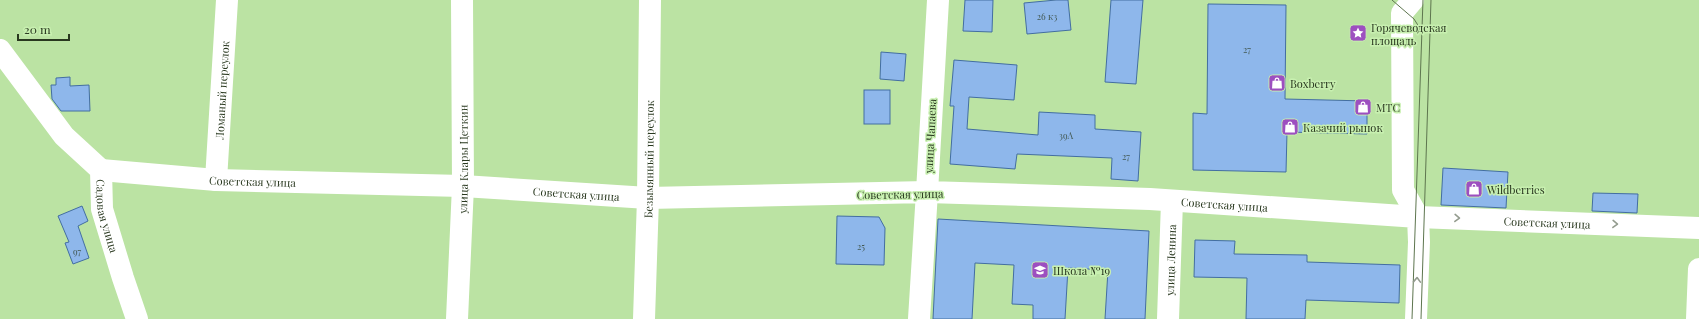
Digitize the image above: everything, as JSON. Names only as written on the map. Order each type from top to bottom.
[{"type":"street","name":"Ломаный переулок","points":[[216,180],[227,0]]},
{"type":"street","name":"улица Клары Цеткин","points":[[457,319],[463,186],[462,0]]},
{"type":"street","name":"Безымянный переулок","points":[[644,319],[648,198],[650,0]]},
{"type":"street","name":"улица Чапаева","points":[[919,319],[938,0]]},
{"type":"street","points":[[1413,0],[1402,13],[1403,190],[1418,217],[1419,242],[1416,319]]},
{"type":"street","name":"Садовая улица","points":[[0,50],[64,136],[101,170],[102,209],[137,319]]},
{"type":"street","name":"Советская улица","points":[[101,170],[216,180],[463,186],[648,198],[927,192],[1142,198],[1418,217],[1699,228]]},
{"type":"street","name":"улица Ленина","points":[[1168,319],[1172,201]]},
{"type":"street","points":[[1697,319],[1699,269]]},
{"type":"building","points":[[965,0],[993,0],[992,32],[963,31]]},
{"type":"building","points":[[1068,0],[1071,30],[1027,34],[1024,3]]},
{"type":"building","points":[[1111,0],[1143,0],[1136,84],[1105,82]]},
{"type":"building","points":[[1208,4],[1286,5],[1285,99],[1367,101],[1367,134],[1287,132],[1286,172],[1193,170],[1193,113],[1207,114]]},
{"type":"building","points":[[881,52],[906,54],[904,81],[880,79]]},
{"type":"building","points":[[954,60],[1017,65],[1014,100],[969,97],[967,129],[1038,135],[1039,112],[1095,115],[1095,129],[1141,132],[1138,181],[1111,179],[1112,158],[1017,154],[1015,169],[950,164],[954,106],[950,106]]},
{"type":"building","points":[[70,77],[70,86],[89,85],[90,111],[61,111],[52,99],[51,85],[56,85],[56,78]]},
{"type":"building","points":[[864,90],[890,90],[890,124],[864,124]]},
{"type":"building","name":"Wildberries","points":[[1443,168],[1508,172],[1506,208],[1441,205]]},
{"type":"building","points":[[1593,193],[1638,194],[1637,213],[1592,211]]},
{"type":"building","points":[[82,206],[88,221],[78,226],[89,258],[73,264],[65,243],[69,242],[58,216]]},
{"type":"building","points":[[837,216],[879,217],[885,228],[884,265],[836,264]]},
{"type":"building","name":"Школа №19","points":[[938,219],[1149,231],[1145,319],[1105,319],[1108,270],[1068,268],[1065,319],[1033,319],[1033,305],[1012,304],[1014,265],[975,263],[972,319],[933,319]]},
{"type":"building","points":[[1195,240],[1235,241],[1234,254],[1307,255],[1307,262],[1400,265],[1399,303],[1306,300],[1305,319],[1246,319],[1247,278],[1194,277]]},
{"type":"tram line","points":[[1392,0],[1414,19],[1421,30]]},
{"type":"tram line","points":[[1412,319],[1423,0]]},
{"type":"tram line","points":[[1421,319],[1431,0]]},
{"type":"place","name":"Горячеводская площадь","points":[[1358,33]]},
{"type":"place","name":"Boxberry","points":[[1277,83]]},
{"type":"place","name":"МТС","points":[[1363,107]]},
{"type":"place","name":"Казачий рынок","points":[[1290,127]]},
{"type":"place","name":"Wildberries","points":[[1474,189]]},
{"type":"place","name":"Школа №19","points":[[1040,270]]}]
